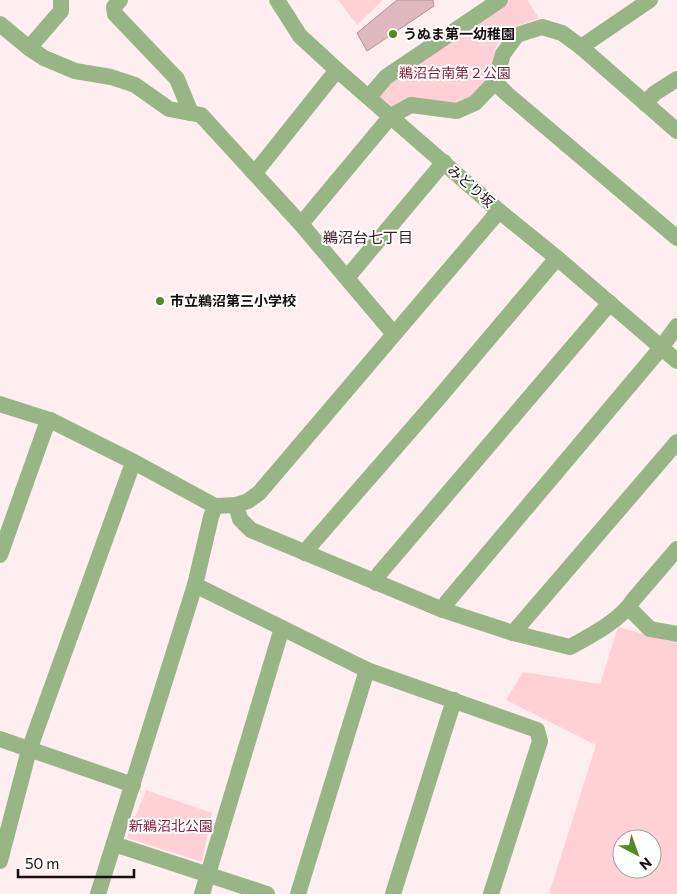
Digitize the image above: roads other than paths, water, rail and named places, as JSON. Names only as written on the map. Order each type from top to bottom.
[{"type":"street","points":[[29,48],[61,11],[61,0]]},
{"type":"street","points":[[120,0],[114,7],[115,14],[177,79],[191,113]]},
{"type":"street","name":"みどり坂","points":[[277,0],[300,36],[499,211],[558,258],[677,362]]},
{"type":"street","points":[[369,97],[386,77],[500,0]]},
{"type":"street","points":[[581,47],[650,0]]},
{"type":"street","points":[[0,24],[44,58],[75,71],[110,77],[134,85],[170,109],[200,115],[300,223],[394,334]]},
{"type":"street","points":[[300,223],[391,116],[411,105],[457,111],[475,103],[495,82],[503,54],[517,35],[542,27],[562,33],[581,47],[677,130]]},
{"type":"street","points":[[252,171],[258,169],[338,70]]},
{"type":"street","points":[[645,103],[654,93],[677,78]]},
{"type":"street","points":[[495,82],[506,94],[677,238]]},
{"type":"street","points":[[346,276],[351,273],[444,162]]},
{"type":"street","points":[[0,404],[50,420],[134,462],[215,506],[236,505],[248,501],[259,493],[499,211]]},
{"type":"street","points":[[306,553],[309,547],[558,258]]},
{"type":"street","points":[[376,583],[379,574],[610,303]]},
{"type":"street","points":[[443,610],[446,602],[661,348],[677,326]]},
{"type":"street","points":[[0,555],[45,429],[50,420]]},
{"type":"street","points":[[513,633],[677,442]]},
{"type":"street","points":[[0,861],[29,750],[134,462]]},
{"type":"street","points":[[236,505],[240,519],[251,530],[443,610],[513,633],[570,647],[599,630],[629,608],[634,599],[677,549]]},
{"type":"street","points":[[98,894],[195,585],[215,506]]},
{"type":"street","points":[[195,585],[367,670],[537,730],[540,741],[491,894]]},
{"type":"street","points":[[629,608],[650,629],[677,634]]},
{"type":"street","points":[[202,894],[282,628]]},
{"type":"street","points":[[298,894],[367,670]]},
{"type":"street","points":[[393,894],[454,700]]},
{"type":"street","points":[[0,739],[133,785]]},
{"type":"street","points":[[114,844],[267,894]]},
{"type":"place","name":"うぬま第一幼稚園","points":[[393,34]]},
{"type":"place","name":"市立鵜沼第三小学校","points":[[160,301]]},
{"type":"district","name":"鵜沼台七丁目","points":[[368,238]]},
{"type":"park label","name":"鵜沼台南第２公園","points":[[455,73]]},
{"type":"park label","name":"新鵜沼北公園","points":[[171,826]]}]
